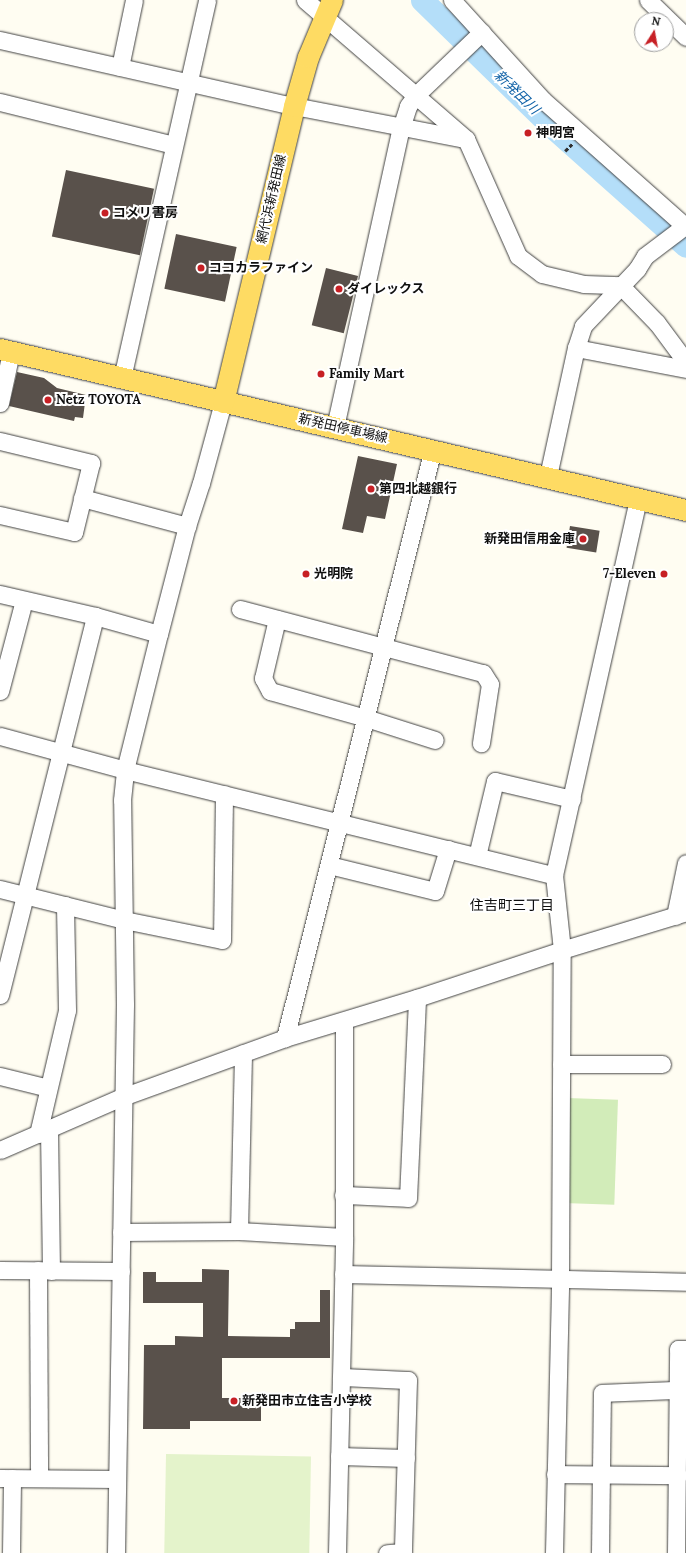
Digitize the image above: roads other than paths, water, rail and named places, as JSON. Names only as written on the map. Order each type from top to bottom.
[{"type":"main road","name":"網代浜新発田線","points":[[223,402],[294,106],[308,57],[328,9]]},
{"type":"main road","name":"新発田停車場線","points":[[5,350],[223,402],[548,476],[686,510]]},
{"type":"street","points":[[120,67],[134,0]]},
{"type":"street","points":[[122,378],[207,0]]},
{"type":"street","points":[[305,0],[328,9],[416,95],[466,139],[518,256],[542,274],[584,284],[620,285],[657,323],[686,362]]},
{"type":"street","points":[[452,0],[479,35],[543,100],[680,229],[645,256],[637,269],[620,285],[583,326],[576,348],[548,476]]},
{"type":"street","points":[[648,0],[686,37]]},
{"type":"street","points":[[335,427],[401,128],[408,106],[416,95],[479,35]]},
{"type":"street","points":[[0,40],[294,106],[401,128],[466,139]]},
{"type":"street","points":[[0,102],[174,145]]},
{"type":"street","points":[[576,348],[686,369]]},
{"type":"street","points":[[0,402],[5,350]]},
{"type":"street","points":[[116,1553],[121,1271],[124,920],[122,800],[125,770],[159,634],[187,526],[201,483],[223,402]]},
{"type":"street","points":[[0,441],[91,463],[74,532],[0,515]]},
{"type":"street","points":[[286,1038],[433,449]]},
{"type":"street","points":[[82,498],[187,526]]},
{"type":"street","points":[[554,1553],[560,1279],[562,950],[554,875],[638,498]]},
{"type":"street","points":[[0,594],[95,616],[159,634]]},
{"type":"street","points":[[0,691],[24,600]]},
{"type":"street","points":[[240,610],[483,673],[490,684],[481,743]]},
{"type":"street","points":[[0,995],[95,616]]},
{"type":"street","points":[[278,619],[263,678],[270,691],[366,718],[435,740]]},
{"type":"street","points":[[0,736],[61,751],[125,770],[340,821],[554,875]]},
{"type":"street","points":[[477,856],[495,781],[572,799]]},
{"type":"street","points":[[0,888],[124,920],[222,940],[224,794]]},
{"type":"street","points":[[329,865],[435,891],[448,849]]},
{"type":"street","points":[[0,1150],[122,1097],[286,1038],[680,914],[686,863]]},
{"type":"street","points":[[40,1477],[44,1270],[44,1132],[48,1088],[67,1010],[65,905]]},
{"type":"street","points":[[343,1195],[408,1198],[417,998]]},
{"type":"street","points":[[337,1553],[344,1237],[344,1021]]},
{"type":"street","points":[[239,1231],[244,1053]]},
{"type":"street","points":[[561,1064],[662,1064]]},
{"type":"street","points":[[0,1076],[48,1088]]},
{"type":"street","points":[[121,1232],[239,1231],[344,1237]]},
{"type":"street","points":[[0,1270],[121,1271]]},
{"type":"street","points":[[343,1274],[686,1282]]},
{"type":"street","points":[[676,1553],[678,1474],[678,1349],[686,1349]]},
{"type":"street","points":[[341,1377],[408,1380],[403,1552],[387,1553]]},
{"type":"street","points":[[600,1553],[602,1392],[678,1390]]},
{"type":"street","points":[[339,1456],[406,1458]]},
{"type":"street","points":[[555,1474],[678,1474]]},
{"type":"street","points":[[11,1553],[6,1478],[40,1477],[117,1479]]},
{"type":"waterway","name":"新発田川","points":[[422,0],[549,124],[686,246]]},
{"type":"place","name":"神明宮","points":[[528,133]]},
{"type":"place","name":"コメリ書房","points":[[105,213]]},
{"type":"place","name":"ココカラファイン","points":[[201,268]]},
{"type":"place","name":"ダイレックス","points":[[339,289]]},
{"type":"place","name":"Family Mart","points":[[321,374]]},
{"type":"place","name":"Netz TOYOTA","points":[[48,400]]},
{"type":"place","name":"第四北越銀行","points":[[371,489]]},
{"type":"place","name":"新発田信用金庫","points":[[583,539]]},
{"type":"place","name":"光明院","points":[[306,574]]},
{"type":"place","name":"7-Eleven","points":[[664,574]]},
{"type":"place","name":"新発田市立住吉小学校","points":[[234,1401]]},
{"type":"district","name":"住吉町三丁目","points":[[512,905]]}]
